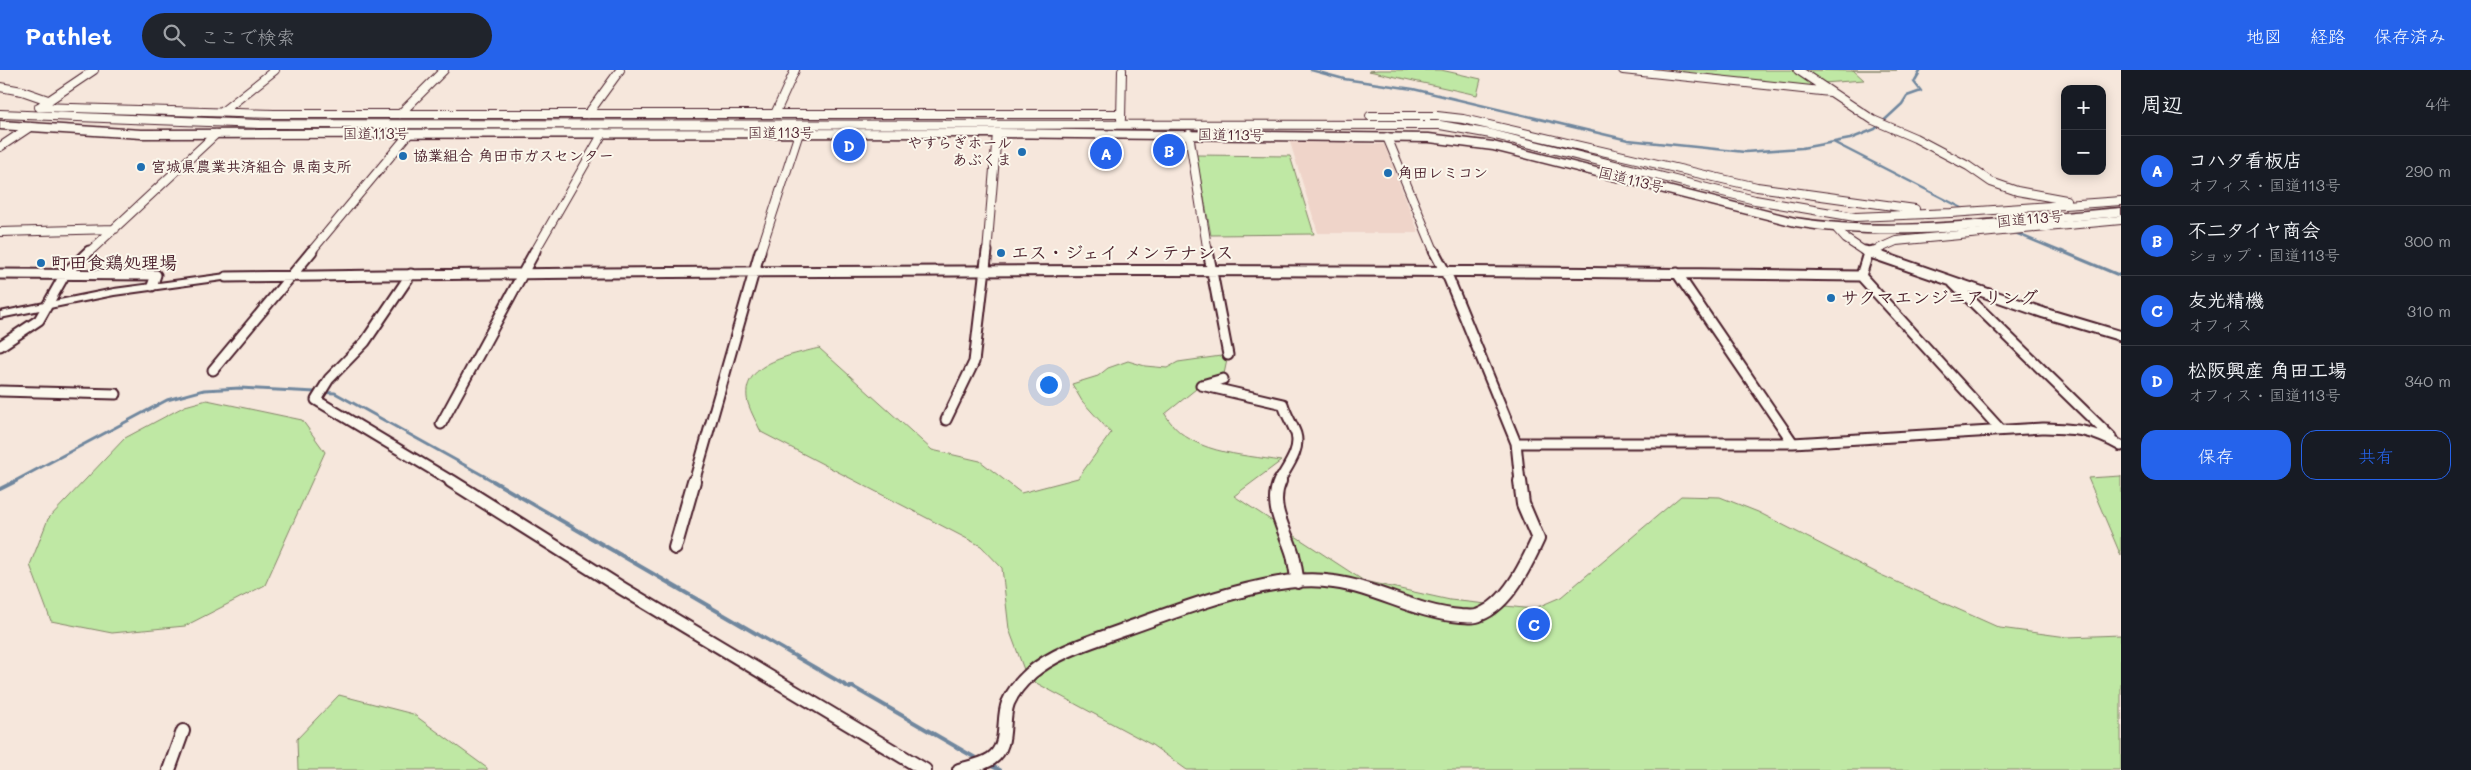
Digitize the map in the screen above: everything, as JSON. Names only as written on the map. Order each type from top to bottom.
[{"type":"highway","name":"国道113号","points":[[0,125],[141,134],[214,128],[409,134],[997,133],[1429,138],[1494,146],[1786,220],[1837,228],[1897,230],[2121,212]]},
{"type":"street","points":[[94,70],[39,107],[274,114],[1121,114]]},
{"type":"street","points":[[222,112],[275,70]]},
{"type":"street","points":[[400,114],[444,70]]},
{"type":"street","points":[[588,114],[620,70]]},
{"type":"street","points":[[775,114],[795,70]]},
{"type":"street","points":[[1122,70],[1122,125]]},
{"type":"street","points":[[1623,70],[1831,92]]},
{"type":"street","points":[[1798,70],[1872,120],[1915,138],[1968,166],[1991,182],[2034,195],[2092,203]]},
{"type":"street","points":[[0,87],[22,91],[48,100]]},
{"type":"street","points":[[0,114],[214,128],[349,125],[1453,126],[1779,204],[1855,217],[1951,213],[2121,201]]},
{"type":"street","points":[[0,346],[39,320],[65,274],[114,229],[214,128],[274,114]]},
{"type":"street","points":[[1370,116],[1437,116],[1463,119],[1757,187],[1951,213]]},
{"type":"street","points":[[0,121],[25,127]]},
{"type":"street","points":[[0,147],[25,127]]},
{"type":"street","points":[[441,424],[522,273],[603,133]]},
{"type":"street","points":[[675,548],[753,273],[799,133]]},
{"type":"street","points":[[946,420],[974,362],[985,272],[997,133]]},
{"type":"street","points":[[213,370],[293,277],[409,134]]},
{"type":"street","points":[[1189,134],[1228,355]]},
{"type":"street","points":[[959,770],[991,759],[1000,750],[1006,728],[1008,706],[1012,697],[1031,672],[1060,654],[1176,611],[1248,588],[1318,580],[1345,584],[1407,606],[1452,616],[1478,616],[1498,601],[1508,590],[1531,555],[1538,539],[1523,504],[1516,443],[1449,278],[1443,271],[1387,137]]},
{"type":"street","points":[[2068,216],[2066,212],[2090,206],[2092,203]]},
{"type":"street","points":[[1868,252],[1896,241],[2121,220]]},
{"type":"street","points":[[1837,228],[1846,238],[1868,252],[1950,281],[2121,336]]},
{"type":"street","points":[[0,232],[114,229]]},
{"type":"street","points":[[1861,276],[1868,252]]},
{"type":"street","points":[[0,315],[152,286],[226,277],[522,273],[1213,271],[1443,271],[1861,276],[2000,429]]},
{"type":"street","points":[[1677,273],[1793,443]]},
{"type":"street","points":[[0,274],[156,275],[152,286]]},
{"type":"street","points":[[411,274],[358,351],[318,392],[316,400],[320,404],[470,492],[648,604],[925,770]]},
{"type":"street","points":[[1950,281],[2121,446]]},
{"type":"street","points":[[1223,379],[1202,385],[1283,404],[1286,417],[1296,432],[1298,442],[1294,458],[1275,493],[1275,506],[1294,557],[1298,582]]},
{"type":"street","points":[[0,391],[116,394]]},
{"type":"street","points":[[1516,443],[1793,443],[2000,429],[2082,429],[2101,435],[2121,446]]},
{"type":"street","points":[[169,770],[183,732]]},
{"type":"shaded area","points":[[1290,142],[1384,144],[1419,233],[1318,233]]},
{"type":"green space","points":[[1441,70],[1481,79],[1477,95],[1369,71]]},
{"type":"green space","points":[[1652,70],[1793,70],[1818,87]]},
{"type":"green space","points":[[1800,70],[1853,70],[1864,80],[1823,83]]},
{"type":"green space","points":[[1196,155],[1290,156],[1314,234],[1211,235]]},
{"type":"green space","points":[[819,348],[932,450],[980,461],[1021,493],[1078,478],[1111,433],[1082,401],[1072,384],[1098,376],[1108,368],[1128,361],[1145,366],[1167,368],[1178,362],[1228,355],[1223,379],[1201,385],[1165,414],[1175,427],[1201,445],[1233,454],[1281,461],[1234,496],[1364,581],[1450,600],[1533,609],[1561,597],[1681,496],[1720,497],[1758,512],[1879,574],[2000,628],[2067,637],[2121,635],[2121,770],[1187,770],[1152,745],[1027,678],[1009,629],[1002,568],[981,546],[761,432],[748,403],[747,389],[751,379],[759,370],[770,363]]},
{"type":"green space","points":[[207,400],[302,420],[325,452],[265,585],[185,626],[112,633],[51,621],[30,565],[48,519],[125,438],[185,406]]},
{"type":"green space","points":[[2121,476],[2121,556],[2088,478]]},
{"type":"green space","points":[[339,695],[413,714],[487,768],[487,770],[298,770],[297,739]]},
{"type":"waterway","points":[[1311,70],[1344,79],[1413,89],[1628,140],[1745,152],[1802,148],[1833,142]]},
{"type":"waterway","points":[[1833,142],[1850,139],[1875,129],[1902,104],[1907,96],[1921,91],[1914,82],[1921,70]]},
{"type":"waterway","points":[[1833,142],[1962,208]]},
{"type":"waterway","points":[[2013,232],[2064,253]]},
{"type":"waterway","points":[[2061,251],[2121,276]]},
{"type":"waterway","points":[[13,482],[167,400],[204,390],[240,388],[335,393],[495,482]]},
{"type":"waterway","points":[[0,489],[16,481]]},
{"type":"waterway","points":[[493,481],[850,688],[851,686],[979,760]]},
{"type":"waterway","points":[[989,765],[1000,770]]},
{"type":"place","name":"松阪興産 角田工場","points":[[849,145]]},
{"type":"place","name":"不二タイヤ商会","points":[[1169,150]]},
{"type":"place","name":"やすらぎホール あぶくま","points":[[1022,152]]},
{"type":"place","name":"コハタ看板店","points":[[1106,153]]},
{"type":"place","name":"協業組合 角田市ガスセンター","points":[[403,156]]},
{"type":"place","name":"宮城県農業共済組合 県南支所","points":[[141,167]]},
{"type":"place","name":"角田レミコン","points":[[1388,173]]},
{"type":"place","name":"エス・ジェイ メンテナンス","points":[[1001,253]]},
{"type":"place","name":"町田食鶏処理場","points":[[41,263]]},
{"type":"place","name":"サクマエンジニアリング","points":[[1831,298]]},
{"type":"place","name":"友光精機","points":[[1534,624]]}]
